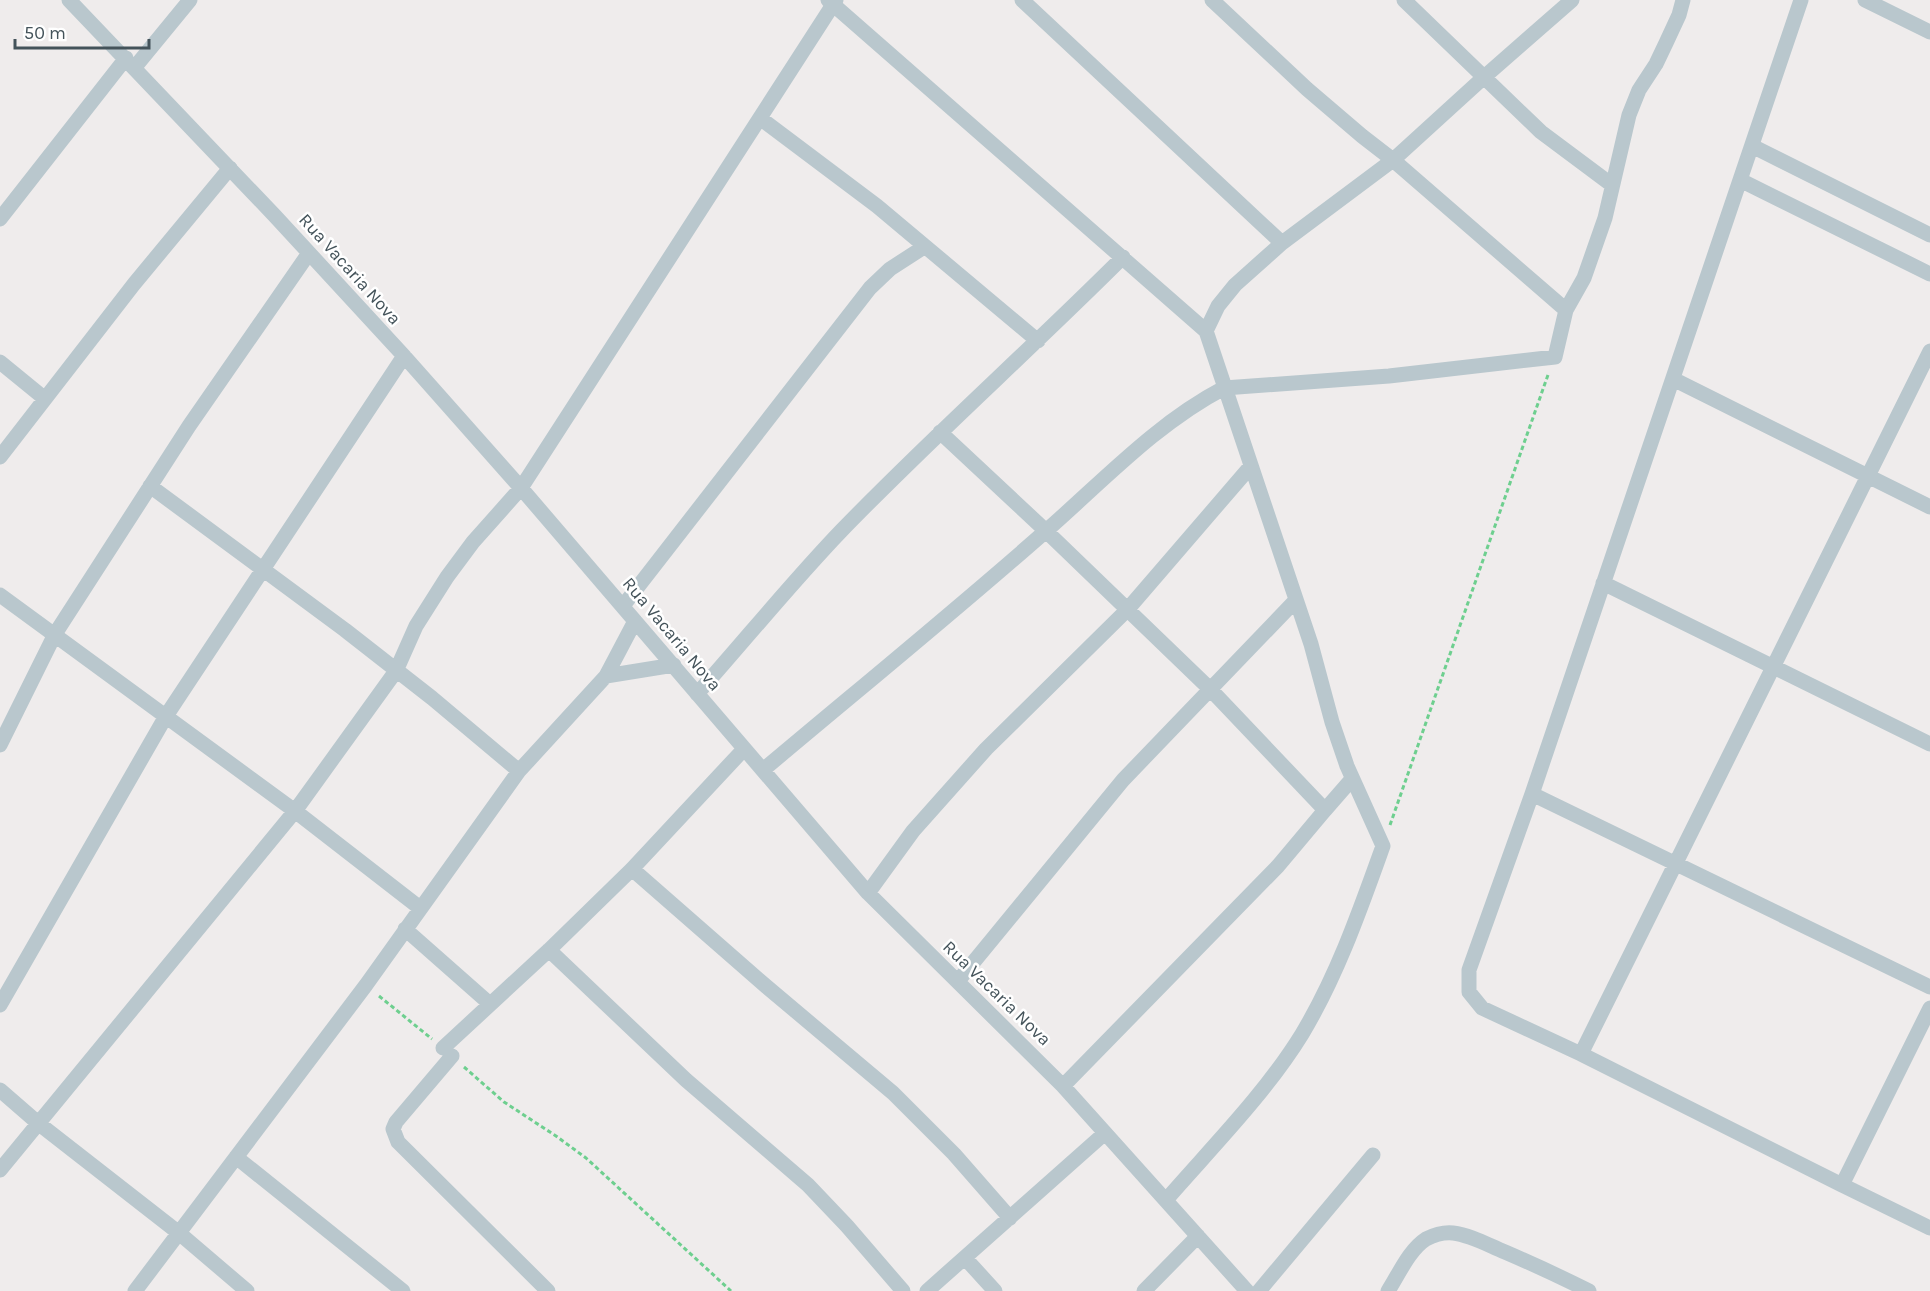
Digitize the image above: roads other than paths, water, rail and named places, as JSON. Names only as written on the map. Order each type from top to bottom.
[{"type":"street","name":"Rua Vacaria Nova","points":[[69,0],[230,168],[404,356],[674,665],[868,893],[1063,1086],[1247,1291]]},
{"type":"street","points":[[0,219],[131,63],[190,0]]},
{"type":"street","points":[[1022,0],[1282,243]]},
{"type":"street","points":[[1212,0],[1307,89],[1393,160],[1566,310]]},
{"type":"street","points":[[1404,0],[1541,132],[1612,185]]},
{"type":"street","points":[[1206,331],[1218,306],[1235,285],[1282,243],[1393,160],[1572,0]]},
{"type":"street","points":[[763,770],[1046,531],[1162,428],[1203,399],[1224,388],[1389,376],[1555,357],[1566,310],[1584,278],[1605,218],[1629,115],[1639,90],[1666,43],[1683,0]]},
{"type":"street","points":[[1801,0],[1532,794],[1469,970],[1469,992],[1482,1008],[1581,1054],[1930,1228]]},
{"type":"street","points":[[1865,0],[1930,32]]},
{"type":"street","points":[[0,1170],[295,811],[396,671],[416,626],[443,583],[473,542],[521,488],[832,1],[1206,331],[1311,644],[1332,722],[1352,779],[1383,846],[1358,916],[1325,990],[1301,1035],[1257,1096],[1166,1200]]},
{"type":"street","points":[[760,117],[877,206],[1038,341]]},
{"type":"street","points":[[1752,146],[1930,235]]},
{"type":"street","points":[[0,458],[134,284],[230,168]]},
{"type":"street","points":[[1740,180],[1930,274]]},
{"type":"street","points":[[623,606],[870,288],[890,269],[924,247]]},
{"type":"street","points":[[0,746],[55,634],[189,426],[309,253]]},
{"type":"street","points":[[697,694],[841,531],[940,432],[1038,341],[1123,257]]},
{"type":"street","points":[[1581,1054],[1930,351]]},
{"type":"street","points":[[0,1005],[166,716],[404,356]]},
{"type":"street","points":[[0,362],[44,398]]},
{"type":"street","points":[[1673,379],[1930,507]]},
{"type":"street","points":[[940,432],[1211,690],[1325,810]]},
{"type":"street","points":[[868,893],[913,831],[986,748],[1127,610],[1251,466]]},
{"type":"street","points":[[150,486],[264,569],[432,698],[519,771]]},
{"type":"street","points":[[1603,583],[1930,744]]},
{"type":"street","points":[[0,595],[295,811],[420,908]]},
{"type":"street","points":[[958,981],[1124,780],[1296,600]]},
{"type":"street","points":[[135,1291],[366,985],[519,771],[606,676],[635,621]]},
{"type":"street","points":[[606,676],[674,665]]},
{"type":"street","points":[[548,1291],[398,1142],[393,1129],[448,1052],[490,1004],[549,950],[632,868],[744,749]]},
{"type":"street","points":[[1063,1086],[1270,874],[1352,779]]},
{"type":"street","points":[[1532,794],[1930,987]]},
{"type":"street","points":[[632,868],[767,987],[893,1093],[954,1154],[1010,1218]]},
{"type":"street","points":[[405,929],[490,1004]]},
{"type":"street","points":[[549,950],[686,1080],[808,1185],[903,1291]]},
{"type":"street","points":[[1842,1185],[1930,1008]]},
{"type":"street","points":[[0,1090],[248,1291]]},
{"type":"street","points":[[927,1291],[1105,1133]]},
{"type":"street","points":[[1259,1291],[1373,1155]]},
{"type":"street","points":[[236,1157],[403,1291]]},
{"type":"street","points":[[1388,1291],[1420,1244],[1436,1235],[1452,1233],[1481,1242],[1589,1291]]},
{"type":"street","points":[[1144,1291],[1198,1236]]},
{"type":"street","points":[[965,1258],[995,1291]]}]
